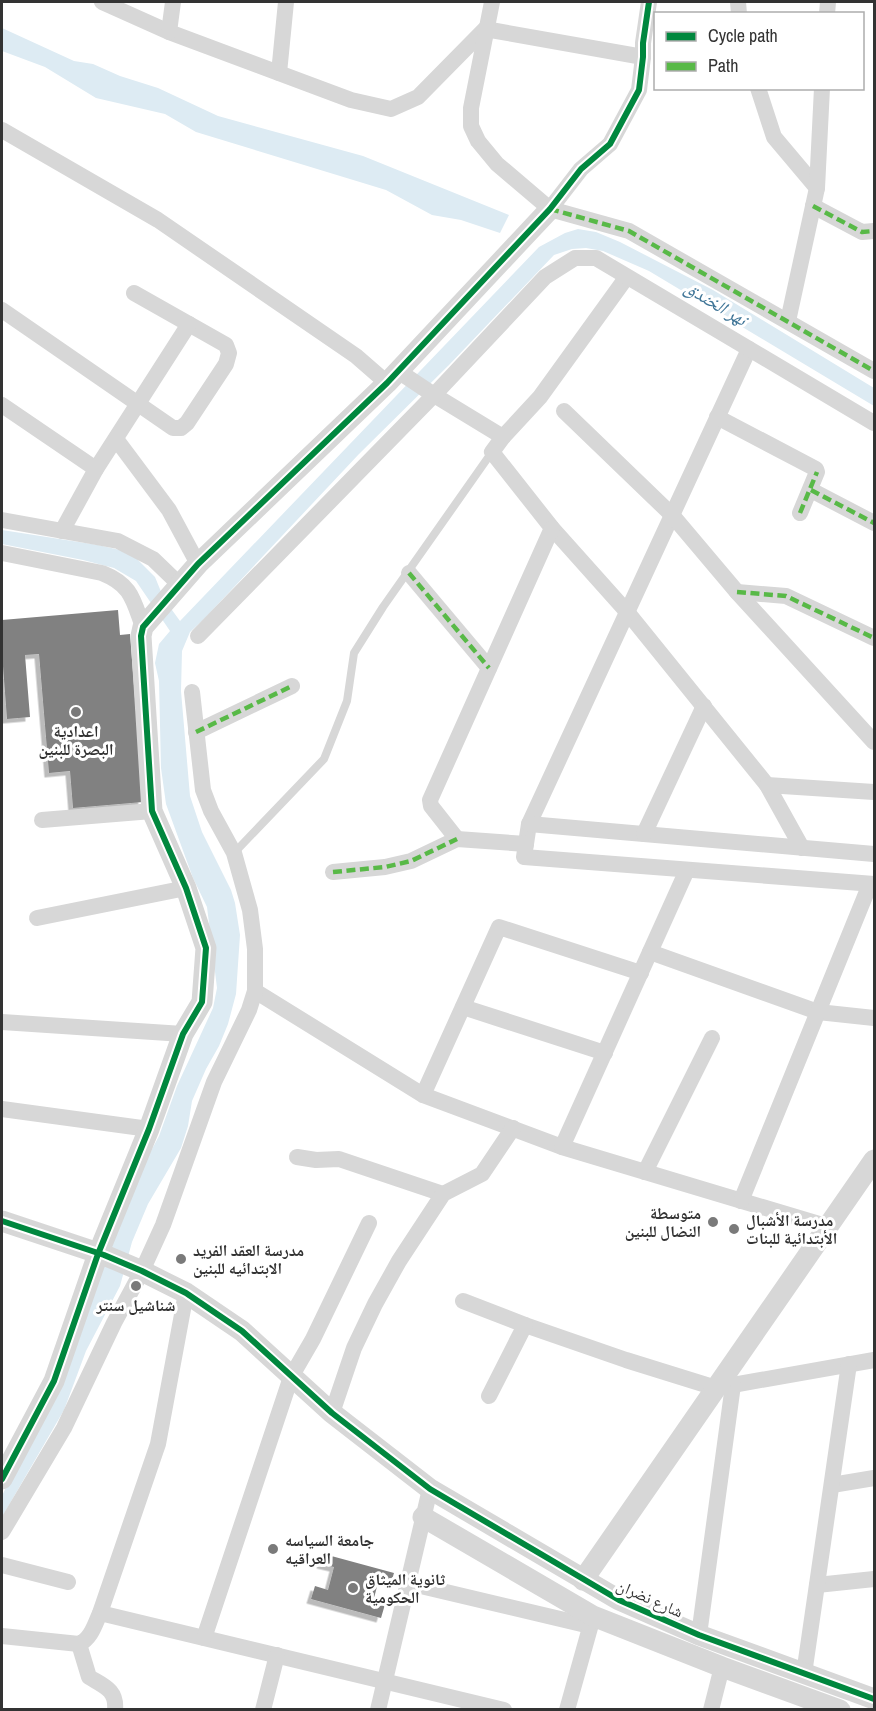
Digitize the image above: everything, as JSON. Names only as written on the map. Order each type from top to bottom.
[{"type":"street","points":[[102,2],[169,32],[351,100],[391,109],[418,97],[485,29]]},
{"type":"street","points":[[169,32],[173,2]]},
{"type":"street","points":[[279,73],[286,2]]},
{"type":"street","points":[[492,2],[471,108],[471,126],[478,141],[496,164],[550,209],[628,231],[874,371]]},
{"type":"street","points":[[4,1470],[54,1381],[183,1034],[202,1002],[206,948],[186,888],[152,811],[141,636],[147,622],[198,564],[396,376],[550,209],[581,169],[610,144],[639,90],[649,2]]},
{"type":"street","points":[[485,29],[643,57]]},
{"type":"street","points":[[759,90],[774,137],[816,188]]},
{"type":"street","points":[[788,321],[816,188],[822,90]]},
{"type":"street","points":[[2,130],[158,220],[356,356],[432,394],[503,437]]},
{"type":"street","points":[[813,206],[862,232],[874,231]]},
{"type":"street","points":[[198,636],[545,278],[574,258],[596,258],[626,278],[874,423]]},
{"type":"street","points":[[626,278],[540,396],[492,452],[552,528],[628,613],[767,785],[802,848]]},
{"type":"street","points":[[4,316],[173,428],[181,428],[187,423],[226,364],[229,353],[226,345],[134,292]]},
{"type":"street","points":[[62,531],[96,469],[189,324]]},
{"type":"street","points":[[525,850],[529,824],[748,350]]},
{"type":"street","points":[[2,405],[96,469]]},
{"type":"street","points":[[564,411],[672,514],[737,592],[874,742]]},
{"type":"street","points":[[717,417],[816,469],[811,490],[800,513]]},
{"type":"street","points":[[116,439],[169,510],[198,564]]},
{"type":"street","points":[[811,490],[874,523]]},
{"type":"street","points":[[2,520],[118,542],[153,560],[175,591]]},
{"type":"street","points":[[457,839],[431,806],[430,800],[552,528]]},
{"type":"street","points":[[2,553],[112,577],[132,594],[147,622]]},
{"type":"street","points":[[409,573],[489,668]]},
{"type":"street","points":[[737,592],[787,596],[874,638]]},
{"type":"street","points":[[196,732],[292,686]]},
{"type":"street","points":[[2,1532],[64,1428],[163,1225],[214,1082],[249,1010],[255,991],[255,950],[250,910],[234,853],[202,790],[192,692]]},
{"type":"street","points":[[644,834],[704,706]]},
{"type":"street","points":[[767,785],[874,792]]},
{"type":"street","points":[[42,820],[152,811]]},
{"type":"street","points":[[529,824],[874,854]]},
{"type":"street","points":[[333,872],[385,867],[411,861],[457,839],[525,850],[687,870],[872,884],[741,1201]]},
{"type":"street","points":[[562,1147],[687,870]]},
{"type":"street","points":[[37,918],[186,888]]},
{"type":"street","points":[[423,1095],[499,927],[641,973]]},
{"type":"street","points":[[650,952],[818,1011],[874,1018]]},
{"type":"street","points":[[255,991],[423,1095],[562,1147],[829,1227]]},
{"type":"street","points":[[463,1007],[605,1053]]},
{"type":"street","points":[[2,1022],[183,1034]]},
{"type":"street","points":[[645,1172],[712,1038]]},
{"type":"street","points":[[2,1108],[149,1129]]},
{"type":"street","points":[[332,1413],[354,1348],[399,1261],[443,1194],[482,1174],[513,1128]]},
{"type":"street","points":[[297,1157],[316,1160],[339,1159],[443,1194]]},
{"type":"street","points":[[583,1580],[724,1386],[874,1160]]},
{"type":"street","name":"شارع نضران","points":[[2,1221],[140,1270],[186,1293],[242,1331],[332,1413],[430,1489],[619,1600],[699,1635],[874,1699]]},
{"type":"street","points":[[204,1638],[291,1377],[313,1339],[369,1223]]},
{"type":"street","points":[[2,1636],[80,1644],[85,1642],[90,1635],[100,1613],[158,1444],[186,1293]]},
{"type":"street","points":[[464,1302],[626,1360],[724,1386],[874,1360]]},
{"type":"street","points":[[489,1396],[525,1325]]},
{"type":"street","points":[[804,1674],[849,1364]]},
{"type":"street","points":[[699,1635],[724,1386]]},
{"type":"street","points":[[832,1485],[874,1478]]},
{"type":"street","points":[[378,1710],[430,1489]]},
{"type":"street","points":[[423,1517],[592,1621]]},
{"type":"street","points":[[2,1565],[68,1582]]},
{"type":"street","points":[[817,1584],[874,1579]]},
{"type":"street","points":[[408,1583],[592,1621],[840,1710]]},
{"type":"street","points":[[100,1613],[504,1710]]},
{"type":"street","points":[[567,1710],[592,1621]]},
{"type":"street","points":[[80,1644],[89,1677],[113,1692],[116,1701],[115,1710]]},
{"type":"street","points":[[711,1710],[728,1645]]},
{"type":"street","points":[[263,1710],[277,1655]]},
{"type":"lane","points":[[234,853],[324,759],[346,701],[354,653],[383,607],[492,452]]},
{"type":"water","points":[[2,28],[74,61],[93,64],[120,76],[158,88],[218,116],[363,156],[509,215],[500,233],[461,220],[432,215],[386,190],[196,132],[165,114],[96,98],[45,67],[2,51]]},
{"type":"water","name":"نهر الخندق","points":[[578,229],[596,232],[620,242],[713,290],[874,388],[874,406],[649,271],[603,251],[586,248],[572,249],[554,255],[449,365],[359,454],[190,632],[182,651],[181,691],[190,796],[202,832],[231,890],[235,903],[240,935],[236,994],[219,1046],[192,1101],[188,1126],[181,1148],[148,1204],[132,1242],[120,1286],[86,1351],[64,1410],[2,1517],[2,1496],[90,1302],[137,1177],[159,1136],[177,1086],[213,1008],[217,988],[207,907],[193,878],[166,804],[161,768],[159,681],[155,663],[159,644],[170,631],[136,581],[114,568],[2,544],[2,530],[98,545],[134,556],[155,577],[164,599],[180,621],[539,247],[565,233]]},
{"type":"building","points":[[118,610],[120,635],[130,634],[143,802],[73,808],[70,771],[49,773],[39,654],[25,655],[30,717],[7,719],[2,620]]},
{"type":"building","name":"ثانوية الميثاق الحكومية","points":[[324,1554],[394,1573],[391,1583],[379,1579],[374,1598],[386,1601],[381,1618],[311,1599],[315,1586],[328,1590],[334,1567],[321,1564]]},
{"type":"marked path","points":[[813,206],[862,232],[874,231]]},
{"type":"marked path","points":[[550,209],[629,231],[874,371]]},
{"type":"marked path","points":[[800,513],[817,472]]},
{"type":"marked path","points":[[811,490],[874,523]]},
{"type":"marked path","points":[[409,573],[489,668]]},
{"type":"marked path","points":[[737,592],[786,596],[874,638]]},
{"type":"marked path","points":[[196,732],[292,686]]},
{"type":"marked path","points":[[333,872],[385,867],[411,861],[457,839]]},
{"type":"cycle path","points":[[2,1479],[54,1381],[98,1254],[149,1129],[183,1034],[202,1002],[206,948],[186,888],[152,811],[141,636],[143,627],[198,564],[387,383],[550,209],[581,169],[610,144],[639,90],[649,2]]},
{"type":"cycle path","points":[[2,1221],[104,1255],[186,1293],[242,1331],[332,1413],[430,1489],[619,1600],[699,1635],[874,1699]]},
{"type":"place","name":"اعدادية البصرة للبنين","points":[[76,712]]},
{"type":"place","name":"متوسطة النضال للبنين","points":[[713,1222]]},
{"type":"place","name":"مدرسة الأشبال الأبتدائية للبنات","points":[[734,1229]]},
{"type":"place","name":"مدرسة العقد الفريد الابتدائيه للبنين","points":[[181,1259]]},
{"type":"place","name":"شناشيل سنتر","points":[[136,1286]]},
{"type":"place","name":"جامعة السياسه العراقيه","points":[[273,1549]]},
{"type":"place","name":"ثانوية الميثاق الحكومية","points":[[353,1588]]}]
